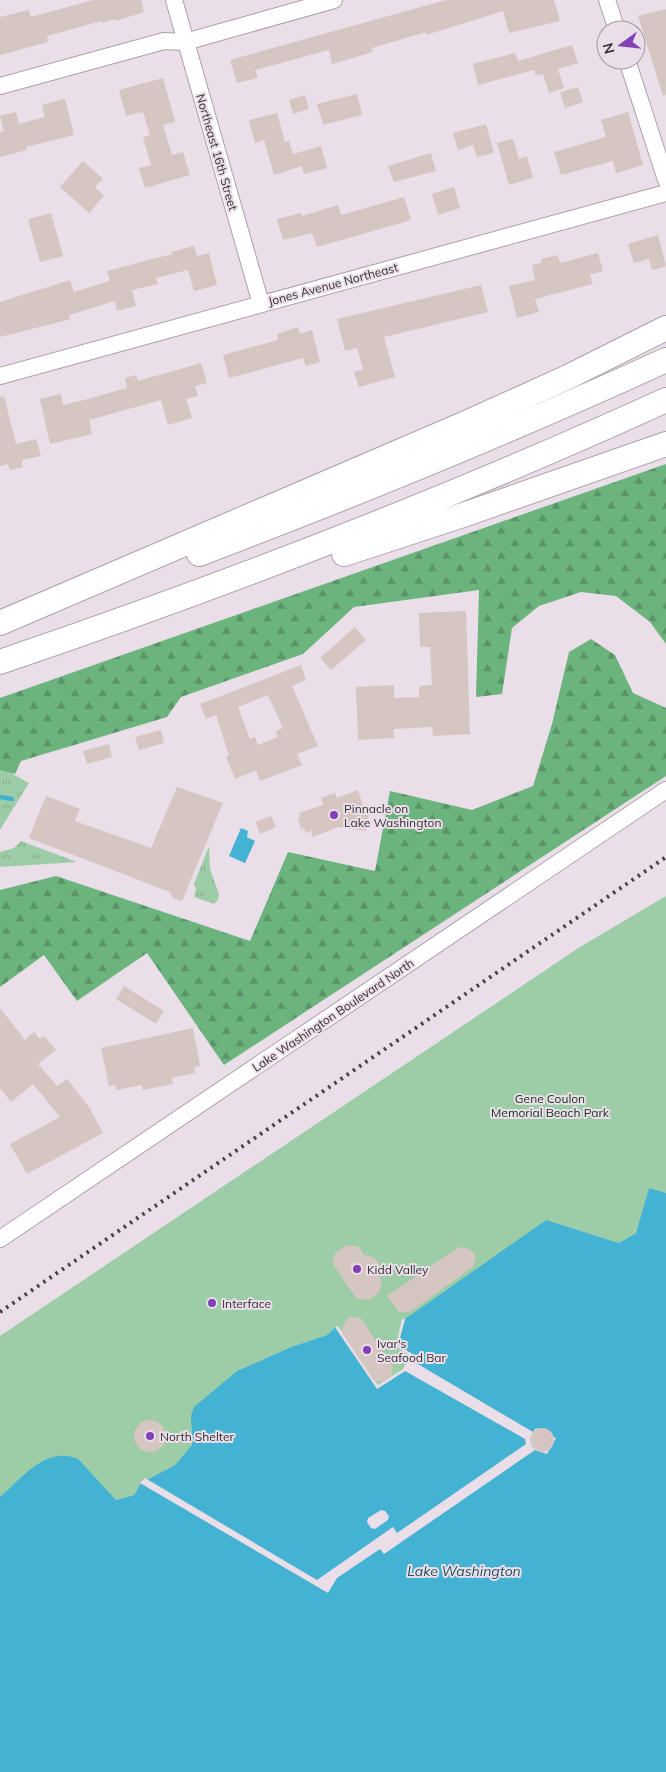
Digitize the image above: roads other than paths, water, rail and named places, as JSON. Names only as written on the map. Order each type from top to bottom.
[{"type":"highway","points":[[0,624],[474,419],[568,377],[666,328]]},
{"type":"highway","points":[[0,624],[122,583],[382,483],[548,414],[666,360]]},
{"type":"highway","points":[[0,662],[131,617],[363,531],[666,400]]},
{"type":"highway","points":[[131,617],[338,556],[466,514],[666,444]]},
{"type":"street","name":"Northeast 16th Street","points":[[174,0],[261,304]]},
{"type":"street","points":[[0,86],[164,41],[185,42],[334,0]]},
{"type":"street","points":[[607,0],[614,20]]},
{"type":"street","points":[[630,70],[666,180]]},
{"type":"street","name":"Jones Avenue Northeast","points":[[0,376],[666,193]]},
{"type":"street","name":"Lake Washington Boulevard North","points":[[0,1239],[666,790]]},
{"type":"water","points":[[241,828],[248,831],[247,837],[255,841],[245,863],[229,856]]},
{"type":"water","name":"Lake Washington","points":[[649,1188],[666,1193],[666,1772],[0,1772],[0,1497],[26,1473],[45,1460],[55,1456],[66,1456],[78,1459],[116,1500],[134,1495],[141,1483],[175,1465],[192,1445],[191,1416],[194,1407],[237,1371],[291,1347],[327,1335],[335,1327],[377,1388],[405,1371],[414,1355],[398,1346],[405,1319],[546,1220],[619,1243],[636,1233]]},
{"type":"waterway","points":[[0,797],[12,799]]},
{"type":"railway","points":[[0,1312],[666,857]]},
{"type":"place","name":"Pinnacle on Lake Washington","points":[[334,815]]},
{"type":"place","name":"Kidd Valley","points":[[357,1269]]},
{"type":"place","name":"Interface","points":[[212,1303]]},
{"type":"place","name":"Ivar's Seafood Bar","points":[[367,1350]]},
{"type":"place","name":"North Shelter","points":[[150,1436]]},
{"type":"park label","name":"Gene Coulon Memorial Beach Park","points":[[550,1105]]}]
